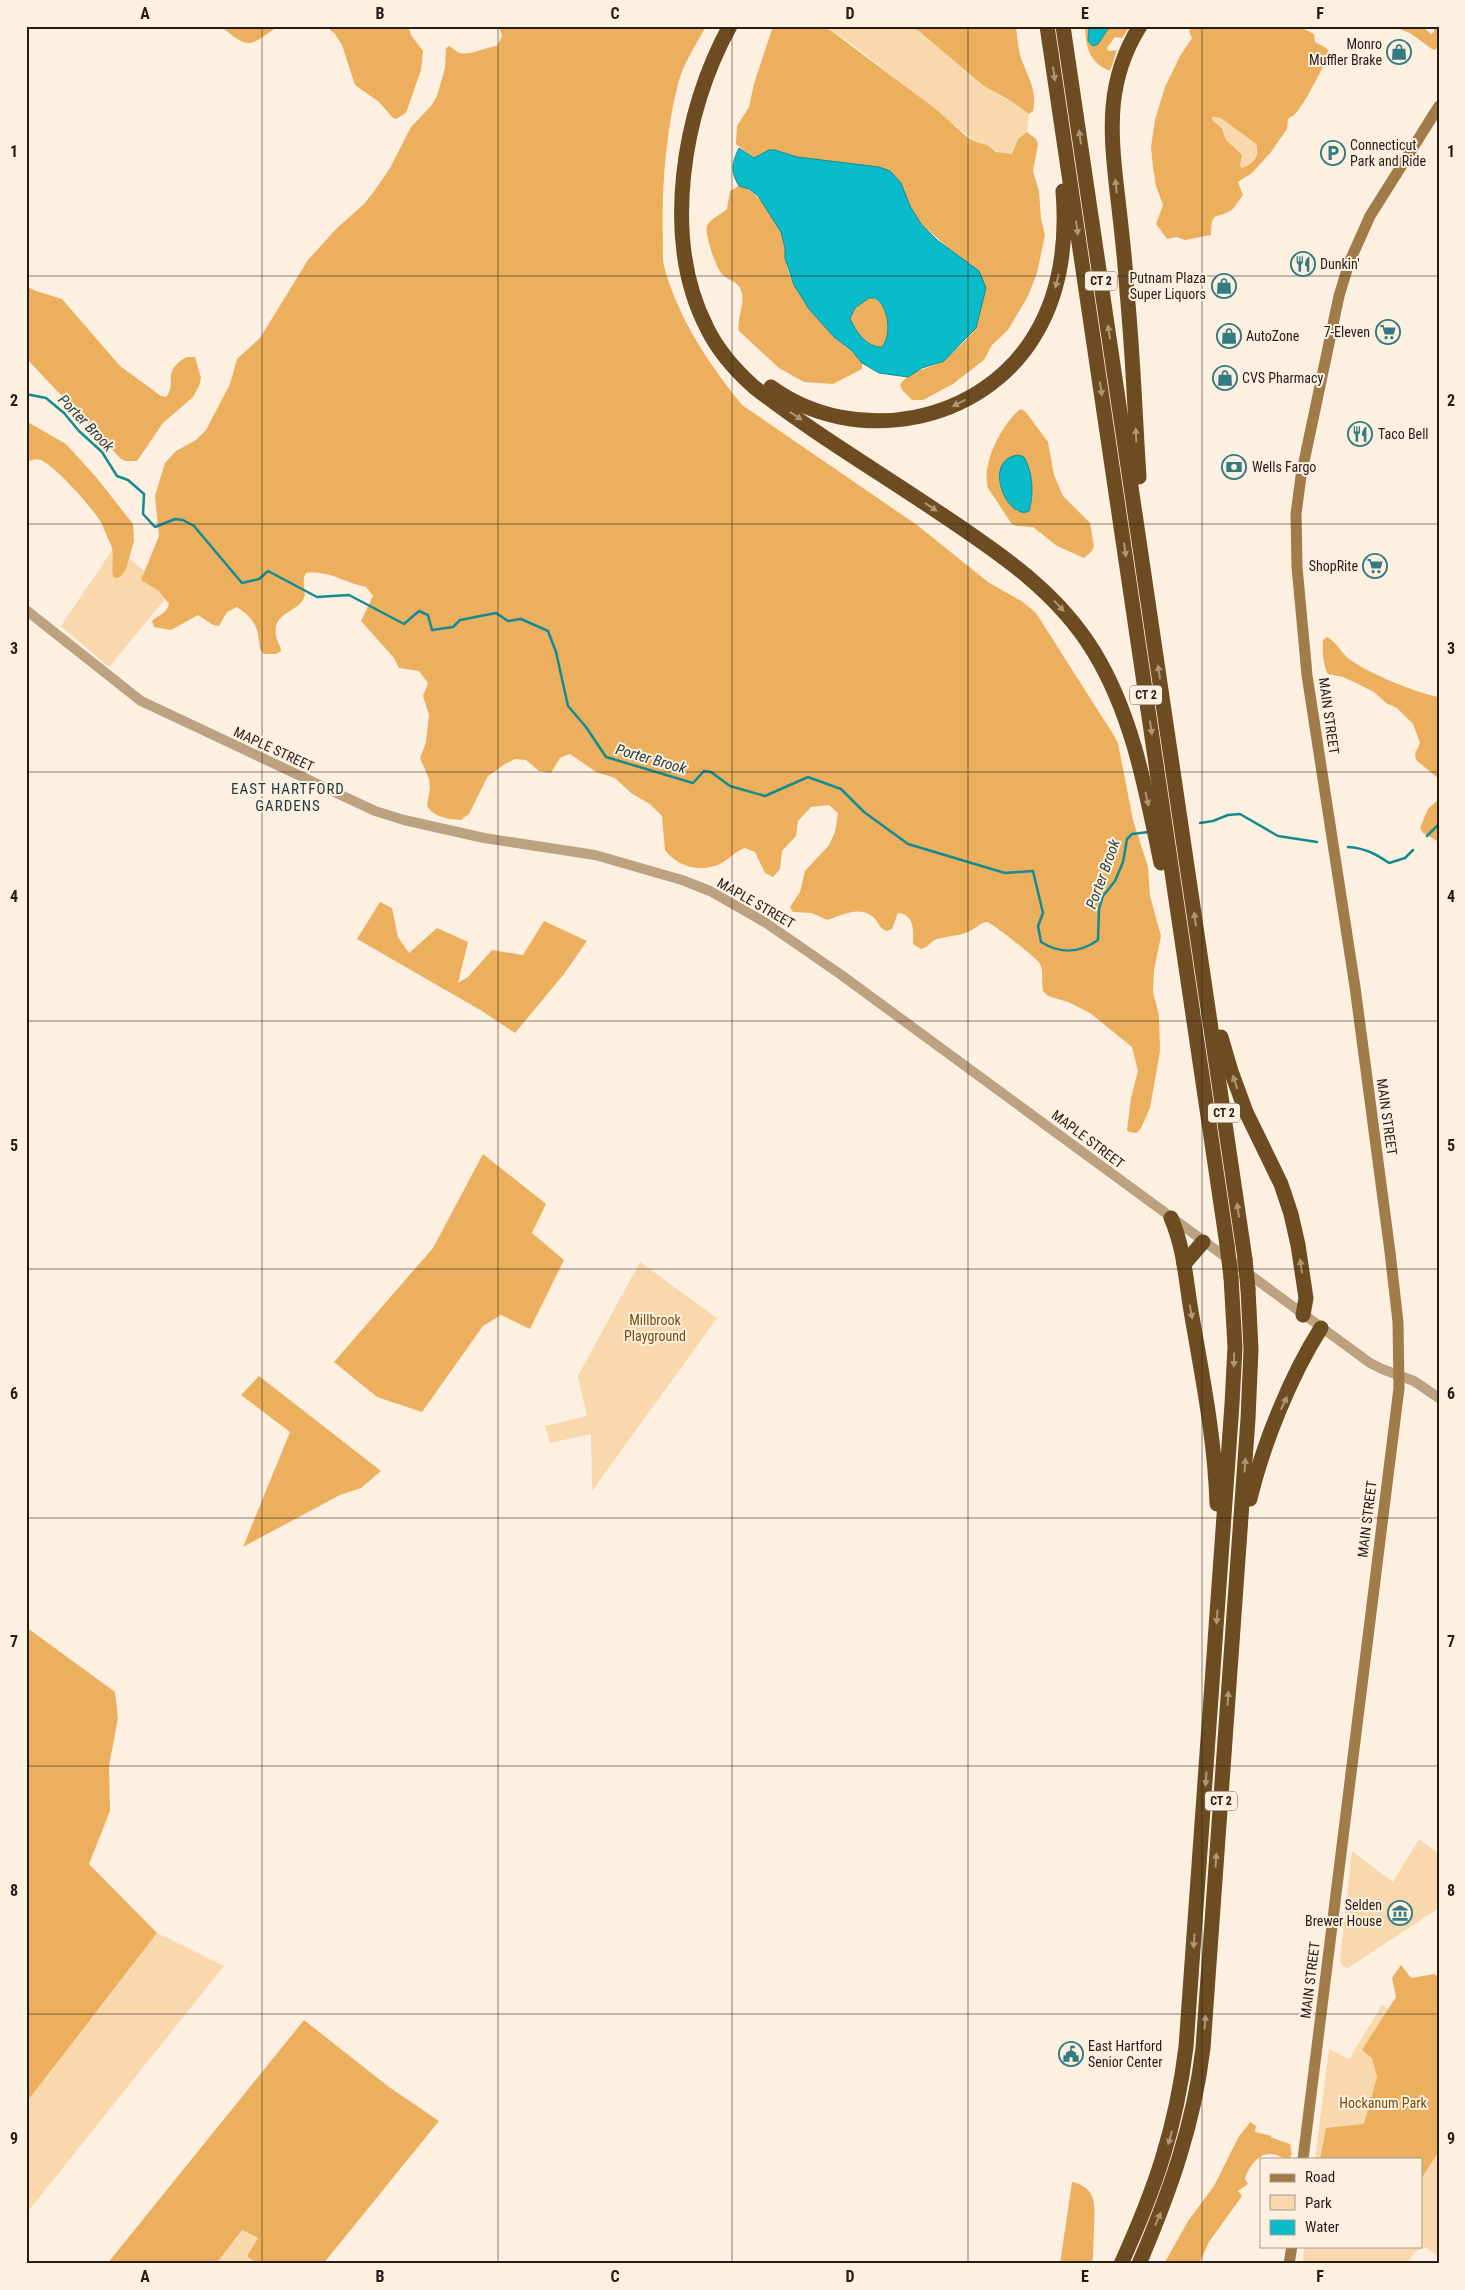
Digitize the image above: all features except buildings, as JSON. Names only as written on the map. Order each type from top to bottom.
[{"type":"highway","points":[[730,26],[711,66],[698,101],[690,134],[684,184],[682,228],[687,269],[693,295],[706,327],[728,360],[759,390],[1003,556],[1042,588],[1073,622],[1100,664],[1126,720],[1145,788],[1168,896],[1180,923]]},
{"type":"highway","points":[[741,26],[716,79],[698,147],[692,217],[698,277],[714,321],[741,360],[777,392],[814,410],[843,418],[865,421],[918,417],[945,409],[970,397],[998,378],[1015,361],[1040,326],[1057,284],[1064,232],[1062,174],[1065,145]]},
{"type":"highway","name":"CT 2","points":[[1047,26],[1227,1246],[1234,1326],[1234,1374],[1221,1568],[1183,2068],[1180,2091],[1162,2165],[1121,2264]]},
{"type":"highway","name":"CT 2","points":[[1063,26],[1245,1259],[1251,1355],[1240,1532],[1200,2071],[1197,2093],[1178,2165],[1139,2264]]},
{"type":"highway","points":[[1139,536],[1142,509],[1129,310],[1111,131],[1113,98],[1118,75],[1128,49],[1140,26]]},
{"type":"highway","points":[[1202,968],[1213,991],[1222,1040],[1238,1091],[1292,1214],[1305,1295],[1303,1315]]},
{"type":"highway","points":[[1171,1218],[1184,1264],[1212,1438],[1216,1485],[1216,1537],[1221,1568]]},
{"type":"highway","points":[[1184,1264],[1204,1242]]},
{"type":"highway","points":[[1240,1532],[1267,1442],[1321,1328]]},
{"type":"main road","name":"MAIN STREET","points":[[1303,2154],[1399,1375],[1396,1300],[1372,1110],[1307,675],[1297,567],[1296,514],[1303,466],[1337,305],[1348,263],[1370,216],[1439,106]]},
{"type":"main road","points":[[1289,2264],[1292,2248]]},
{"type":"street","name":"MAPLE STREET","points":[[26,610],[125,690],[147,704],[375,811],[404,820],[484,838],[598,856],[682,880],[710,892],[787,937],[1376,1367],[1414,1381],[1439,1398]]},
{"type":"green space","points":[[221,26],[279,26],[256,41],[245,43]]},
{"type":"green space","points":[[326,26],[408,26],[411,35],[423,51],[421,70],[406,113],[396,119],[393,118],[379,102],[355,85],[342,45],[335,34]]},
{"type":"green space","points":[[499,26],[706,26],[680,77],[667,141],[663,202],[663,254],[664,266],[678,306],[707,358],[742,405],[917,525],[988,582],[1023,602],[1036,613],[1118,743],[1133,820],[1148,867],[1150,896],[1161,936],[1154,970],[1153,992],[1159,1015],[1160,1051],[1150,1108],[1137,1133],[1127,1130],[1131,1098],[1138,1071],[1132,1047],[1090,1013],[1068,1002],[1048,996],[1043,991],[1042,970],[1038,961],[987,922],[966,933],[937,939],[921,949],[913,944],[912,924],[907,916],[903,914],[898,913],[892,929],[887,931],[882,929],[873,917],[862,912],[850,912],[827,920],[812,913],[793,912],[790,907],[800,892],[805,871],[829,845],[835,832],[838,813],[829,805],[811,807],[798,821],[796,836],[782,851],[780,869],[773,877],[765,873],[755,852],[745,848],[722,863],[707,868],[691,867],[677,861],[665,850],[662,816],[650,804],[631,793],[615,778],[596,772],[570,754],[560,758],[551,773],[539,771],[526,760],[515,759],[505,764],[488,776],[469,814],[461,820],[446,818],[437,815],[427,805],[430,788],[429,779],[420,758],[426,742],[429,715],[423,696],[428,683],[419,671],[399,668],[394,658],[361,621],[373,596],[366,587],[322,573],[306,573],[304,576],[305,593],[303,600],[277,622],[276,636],[281,651],[276,654],[264,654],[260,649],[255,625],[237,607],[227,612],[219,626],[213,625],[198,615],[171,630],[154,627],[152,621],[168,608],[169,604],[159,591],[141,580],[159,536],[155,496],[165,463],[176,451],[196,440],[206,430],[230,384],[237,359],[260,338],[308,260],[337,228],[364,204],[390,168],[411,127],[431,106],[437,96],[445,68],[446,48],[449,46],[464,54],[497,46],[502,36]]},
{"type":"green space","points":[[773,26],[812,26],[830,30],[937,110],[967,137],[987,145],[996,152],[1012,154],[1018,139],[1027,132],[1036,139],[1038,144],[1033,171],[1039,191],[1041,219],[1045,235],[1037,273],[1028,296],[1008,330],[992,345],[984,360],[953,384],[923,400],[912,400],[902,390],[900,385],[915,372],[945,359],[976,328],[951,250],[921,224],[910,206],[901,183],[850,164],[797,157],[775,150],[754,158],[736,144],[737,126],[749,107],[754,84]]},
{"type":"green space","points":[[812,26],[913,26],[1000,96],[1011,101],[1029,114],[1027,132],[1018,139],[1012,155],[998,152],[976,142],[853,45],[830,30]]},
{"type":"green space","points":[[913,26],[1016,26],[1021,58],[1033,90],[1033,111],[1029,114],[1011,101],[984,86]]},
{"type":"green space","points":[[1085,26],[1089,26],[1088,41],[1098,44],[1110,26],[1130,26],[1122,38],[1115,37],[1107,48],[1108,51],[1117,50],[1110,71],[1093,59],[1086,41]]},
{"type":"green space","points":[[1193,26],[1298,26],[1314,34],[1315,42],[1327,49],[1328,54],[1309,94],[1298,111],[1288,119],[1287,129],[1271,152],[1252,173],[1238,182],[1243,195],[1232,210],[1213,219],[1211,235],[1185,240],[1177,237],[1167,239],[1156,224],[1163,205],[1156,186],[1151,147],[1155,120],[1165,87],[1180,56],[1192,38],[1189,31]],"holes":[[[1212,117],[1221,118],[1256,144],[1257,153],[1255,159],[1242,168],[1240,166],[1242,155],[1226,140],[1222,128],[1213,121]]]},
{"type":"green space","points":[[1392,26],[1405,26],[1409,28],[1409,26],[1422,26],[1431,34],[1434,32],[1434,26],[1439,26],[1439,46],[1435,50],[1432,49],[1410,33]]},
{"type":"green space","points":[[1215,117],[1221,118],[1256,144],[1255,160],[1242,169],[1240,166],[1242,157],[1226,140],[1223,128],[1211,120]]},
{"type":"green space","points":[[739,186],[746,188],[760,199],[778,224],[784,239],[788,271],[800,295],[826,328],[860,360],[862,369],[833,384],[804,382],[779,368],[739,331],[742,301],[741,290],[719,270],[711,250],[707,226],[727,209],[730,191]]},
{"type":"green space","points":[[26,286],[62,299],[120,366],[161,396],[166,397],[169,392],[174,367],[187,357],[195,357],[201,378],[193,397],[163,423],[137,461],[125,461],[120,458],[26,358]]},
{"type":"green space","points":[[869,298],[874,298],[879,302],[886,314],[888,328],[882,347],[871,345],[862,338],[850,318],[855,308]]},
{"type":"green space","points":[[1020,409],[1025,411],[1048,442],[1054,475],[1063,496],[1090,523],[1094,546],[1092,551],[1084,558],[1057,546],[1033,527],[1016,526],[1011,523],[988,488],[987,478],[990,456],[1000,434]],"holes":[[[1027,462],[1032,484],[1031,506],[1018,512],[1001,489],[1000,472]]]},
{"type":"green space","points":[[26,421],[66,444],[96,477],[133,524],[134,541],[126,569],[120,577],[115,578],[113,576],[111,545],[98,517],[65,479],[48,464],[37,459],[26,463]]},
{"type":"green space","points":[[115,546],[170,593],[109,667],[61,626]]},
{"type":"green space","points":[[1327,637],[1348,658],[1360,666],[1381,677],[1439,697],[1439,779],[1416,760],[1415,754],[1420,743],[1413,724],[1397,708],[1386,703],[1374,692],[1354,682],[1343,677],[1328,674],[1324,662],[1323,648],[1323,640]]},
{"type":"green space","points":[[1439,799],[1439,842],[1423,833],[1420,828],[1428,809]]},
{"type":"green space","points":[[380,902],[392,908],[398,937],[409,953],[437,928],[468,942],[458,983],[468,977],[492,950],[523,955],[544,921],[587,941],[564,974],[515,1033],[482,1011],[357,939]]},
{"type":"green space","points":[[483,1154],[546,1204],[532,1233],[564,1260],[530,1329],[501,1315],[483,1326],[422,1412],[377,1397],[334,1362],[433,1248]]},
{"type":"green space","name":"Millbrook Playground","points":[[640,1262],[717,1318],[592,1491],[591,1434],[550,1443],[545,1426],[587,1416],[578,1376]]},
{"type":"green space","points":[[259,1376],[381,1471],[361,1488],[340,1495],[243,1547],[290,1432],[241,1395]]},
{"type":"green space","points":[[26,1627],[115,1692],[118,1718],[109,1766],[110,1811],[89,1864],[157,1933],[26,2103]]},
{"type":"green space","points":[[1419,1839],[1439,1854],[1439,1908],[1348,1968],[1342,1966],[1340,1960],[1352,1851],[1393,1882]]},
{"type":"green space","points":[[157,1933],[224,1966],[26,2214],[26,2103]]},
{"type":"green space","points":[[1401,1965],[1411,1978],[1435,1974],[1439,1978],[1439,2151],[1422,2177],[1422,2158],[1320,2158],[1326,2128],[1364,2124],[1377,2077],[1372,2058],[1362,2050],[1396,1997],[1392,1978]]},
{"type":"green space","name":"Hockanum Park","points":[[1382,2005],[1439,2047],[1439,2257],[1425,2247],[1416,2251],[1406,2264],[1302,2264],[1305,2248],[1422,2248],[1422,2158],[1315,2158],[1329,2049],[1349,2059]]},
{"type":"green space","points":[[304,2020],[389,2087],[439,2121],[323,2264],[257,2264],[247,2256],[258,2238],[242,2230],[216,2264],[107,2264]]},
{"type":"green space","points":[[1250,2122],[1256,2126],[1255,2132],[1272,2136],[1270,2137],[1290,2144],[1292,2154],[1290,2158],[1274,2154],[1264,2155],[1253,2163],[1245,2179],[1248,2184],[1238,2191],[1242,2196],[1209,2242],[1199,2264],[1164,2264],[1188,2221],[1214,2186],[1238,2138]]},
{"type":"green space","points":[[1072,2182],[1087,2189],[1094,2201],[1092,2264],[1060,2264]]},
{"type":"green space","points":[[242,2230],[258,2238],[247,2256],[257,2264],[216,2264]]},
{"type":"water","points":[[1089,26],[1110,26],[1098,44],[1093,46],[1088,41]]},
{"type":"water","points":[[739,148],[754,158],[769,150],[775,150],[797,157],[879,167],[890,171],[901,183],[910,206],[921,224],[937,240],[979,271],[986,288],[976,328],[944,361],[922,368],[908,377],[879,373],[862,363],[852,351],[834,337],[809,309],[794,285],[785,258],[785,248],[781,232],[758,196],[749,189],[739,186],[736,181],[733,167]],"holes":[[[869,298],[875,298],[883,307],[888,321],[887,335],[882,347],[871,345],[862,338],[850,318],[855,308]]]},
{"type":"water","points":[[1019,455],[1024,457],[1027,463],[1032,484],[1032,498],[1029,511],[1021,512],[1006,499],[1001,489],[999,477],[1001,467],[1007,459]]},
{"type":"waterway","name":"Porter Brook","points":[[26,394],[46,398],[64,413],[79,431],[102,452],[117,476],[128,480],[144,494],[143,514],[155,527],[175,519],[183,520],[194,526],[242,583],[259,579],[268,571],[317,597],[349,595],[404,624],[419,611],[428,615],[432,630],[453,627],[460,620],[496,613],[508,621],[521,619],[548,631],[556,652],[568,706],[586,727],[606,757],[693,783],[704,771],[711,772],[730,786],[765,796],[808,777],[841,789],[864,812],[908,844],[1005,873],[1033,871],[1043,913],[1038,926],[1041,942],[1055,949],[1077,950],[1098,940],[1099,909],[1103,896],[1115,881],[1123,862],[1127,839],[1132,834],[1149,832]]},
{"type":"waterway","points":[[1200,823],[1213,821],[1228,815],[1240,814],[1278,836],[1317,842]]},
{"type":"waterway","name":"Porter Brook","points":[[1427,836],[1439,824]]},
{"type":"waterway","points":[[1348,847],[1370,852],[1389,863],[1405,858],[1413,850]]},
{"type":"place","name":"Monro Muffler Brake","points":[[1399,52]]},
{"type":"place","name":"Connecticut Park and Ride","points":[[1333,153]]},
{"type":"place","name":"Dunkin'","points":[[1303,264]]},
{"type":"place","name":"Putnam Plaza Super Liquors","points":[[1224,286]]},
{"type":"place","name":"7-Eleven","points":[[1388,332]]},
{"type":"place","name":"AutoZone","points":[[1229,336]]},
{"type":"place","name":"CVS Pharmacy","points":[[1225,378]]},
{"type":"place","name":"Taco Bell","points":[[1360,434]]},
{"type":"place","name":"Wells Fargo","points":[[1234,467]]},
{"type":"place","name":"ShopRite","points":[[1375,566]]},
{"type":"place","name":"Selden Brewer House","points":[[1400,1913]]},
{"type":"place","name":"East Hartford Senior Center","points":[[1071,2054]]},
{"type":"district","name":"EAST HARTFORD GARDENS","points":[[288,798]]}]
